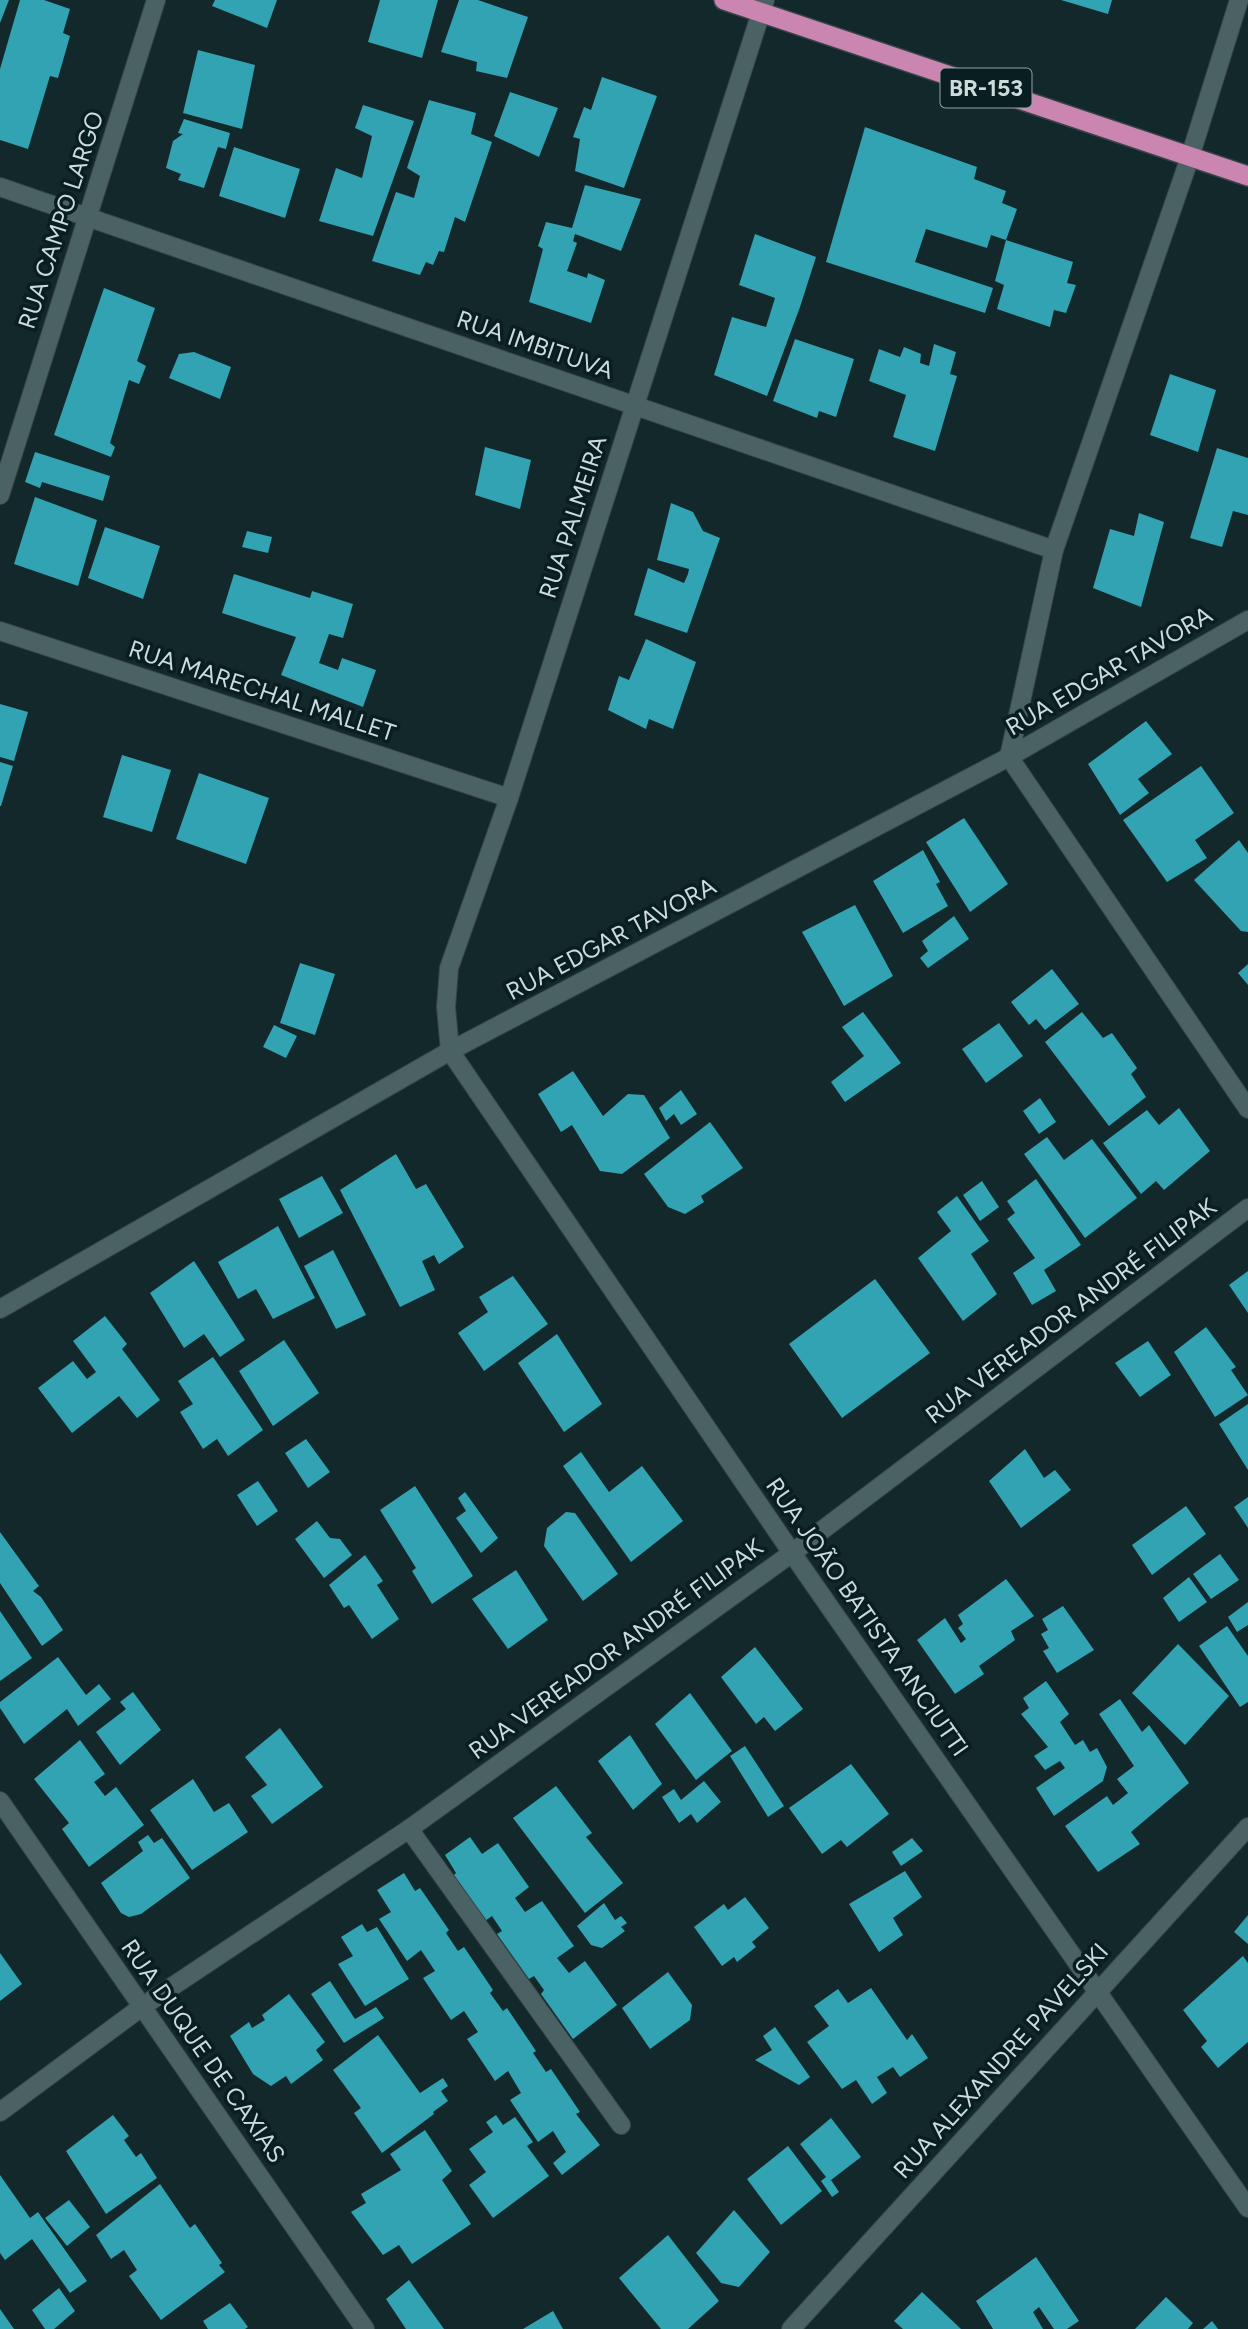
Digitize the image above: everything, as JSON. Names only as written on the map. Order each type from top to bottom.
[{"type":"highway","name":"BR-153","points":[[724,0],[763,6],[1248,176]]},
{"type":"street","name":"RUA CAMPO LARGO","points":[[0,495],[156,0]]},
{"type":"street","points":[[1239,0],[1190,157],[1054,551],[1009,757],[1248,1109]]},
{"type":"street","name":"RUA PALMEIRA","points":[[450,1051],[446,1007],[449,968],[509,798],[763,6]]},
{"type":"street","name":"RUA IMBITUVA","points":[[0,187],[88,215],[1054,551]]},
{"type":"street","name":"RUA EDGAR TAVORA","points":[[0,1309],[450,1051],[1009,757],[1248,620]]},
{"type":"street","name":"RUA MARECHAL MALLET","points":[[0,631],[509,798]]},
{"type":"street","name":"RUA JOÃO BATISTA ANCIUTTI","points":[[450,1051],[792,1553],[1248,2208]]},
{"type":"street","name":"RUA VEREADOR ANDRÉ FILIPAK","points":[[0,2112],[143,2006],[409,1829],[792,1553],[1248,1208]]},
{"type":"street","name":"RUA DUQUE DE CAXIAS","points":[[0,1801],[365,2329]]},
{"type":"street","name":"RUA ALEXANDRE PAVELSKI","points":[[791,2329],[1248,1827]]},
{"type":"street","points":[[409,1829],[621,2125]]},
{"type":"building","points":[[0,0],[9,0],[0,23]]},
{"type":"building","points":[[20,0],[44,0],[70,9],[63,33],[70,36],[58,78],[50,76],[28,149],[0,140],[0,69]]},
{"type":"building","points":[[215,0],[277,0],[267,28],[212,6]]},
{"type":"building","points":[[380,0],[438,0],[422,58],[368,42]]},
{"type":"building","points":[[459,0],[478,0],[528,17],[507,78],[476,71],[477,62],[441,52]]},
{"type":"building","points":[[1061,0],[1112,0],[1108,14]]},
{"type":"building","points":[[198,50],[255,65],[242,129],[183,113]]},
{"type":"building","points":[[602,77],[657,96],[624,188],[575,171],[580,139],[573,137],[584,107],[591,110]]},
{"type":"building","points":[[510,92],[558,108],[539,157],[494,136]]},
{"type":"building","points":[[429,100],[476,113],[471,134],[492,142],[465,222],[455,217],[444,252],[439,251],[433,265],[426,262],[420,275],[372,261],[396,192],[414,198],[420,176],[407,168]]},
{"type":"building","points":[[363,105],[414,121],[373,236],[319,221],[336,168],[362,178],[372,136],[355,128]]},
{"type":"building","points":[[184,119],[230,133],[226,149],[218,147],[204,188],[178,180],[181,174],[166,168],[173,141],[183,134],[178,133]]},
{"type":"building","points":[[865,127],[977,167],[974,179],[1006,191],[1002,203],[1017,209],[1006,240],[991,235],[987,248],[926,229],[915,262],[993,288],[985,313],[826,262]]},
{"type":"building","points":[[234,147],[300,169],[285,218],[219,196]]},
{"type":"building","points":[[585,185],[641,199],[621,251],[575,234],[573,241],[577,243],[567,271],[587,278],[588,273],[605,280],[591,323],[529,302],[543,249],[538,246],[546,222],[572,228]]},
{"type":"building","points":[[755,234],[816,257],[767,396],[714,375],[732,317],[766,327],[775,298],[739,285]]},
{"type":"building","points":[[1006,240],[1073,262],[1067,283],[1076,285],[1066,313],[1054,310],[1050,327],[997,309],[1004,285],[995,281]]},
{"type":"building","points":[[104,288],[155,308],[137,361],[146,366],[139,384],[129,380],[110,443],[115,447],[111,457],[54,435]]},
{"type":"building","points":[[795,339],[854,359],[836,417],[819,411],[817,418],[773,401]]},
{"type":"building","points":[[934,344],[956,352],[950,374],[957,376],[935,451],[893,437],[906,395],[869,381],[879,349],[900,357],[904,347],[921,354],[920,363],[929,366]]},
{"type":"building","points":[[194,352],[231,367],[220,399],[169,378],[179,354]]},
{"type":"building","points":[[1170,374],[1216,390],[1198,452],[1150,435]]},
{"type":"building","points":[[485,447],[531,460],[520,509],[475,495]]},
{"type":"building","points":[[1217,448],[1248,458],[1248,515],[1233,511],[1222,547],[1190,538]]},
{"type":"building","points":[[35,452],[110,476],[103,501],[42,482],[40,488],[25,482]]},
{"type":"building","points":[[35,497],[97,520],[78,586],[14,564]]},
{"type":"building","points":[[671,503],[693,512],[703,531],[720,538],[687,633],[634,615],[648,568],[684,583],[688,574],[689,569],[657,560]]},
{"type":"building","points":[[1139,513],[1164,522],[1141,607],[1093,588],[1110,529],[1134,536]]},
{"type":"building","points":[[105,527],[160,546],[143,599],[88,578]]},
{"type":"building","points":[[247,531],[272,537],[268,553],[242,547]]},
{"type":"building","points":[[234,574],[310,598],[312,591],[353,604],[343,638],[329,634],[319,663],[338,670],[342,658],[376,670],[363,707],[281,675],[296,637],[222,613]]},
{"type":"building","points":[[646,639],[696,662],[673,729],[649,719],[646,729],[608,710],[619,676],[629,680]]},
{"type":"building","points":[[0,704],[28,712],[14,761],[0,757]]},
{"type":"building","points":[[1146,721],[1172,754],[1138,779],[1149,793],[1120,815],[1088,764]]},
{"type":"building","points":[[122,755],[171,770],[152,832],[103,817]]},
{"type":"building","points":[[0,762],[13,766],[1,806],[0,806]]},
{"type":"building","points":[[1201,766],[1234,813],[1195,840],[1207,858],[1167,882],[1123,820]]},
{"type":"building","points":[[199,773],[269,798],[246,864],[176,839]]},
{"type":"building","points":[[964,818],[1008,884],[970,912],[926,842]]},
{"type":"building","points":[[1239,840],[1248,853],[1248,932],[1241,931],[1194,880]]},
{"type":"building","points":[[923,850],[940,882],[936,884],[948,906],[903,933],[873,881]]},
{"type":"building","points":[[855,905],[893,976],[844,1006],[802,932]]},
{"type":"building","points":[[954,916],[969,939],[928,968],[920,958],[928,951],[922,941]]},
{"type":"building","points":[[300,963],[335,974],[315,1035],[280,1023]]},
{"type":"building","points":[[1248,964],[1248,985],[1238,973]]},
{"type":"building","points":[[1052,969],[1079,1004],[1045,1030],[1036,1019],[1029,1025],[1011,1002]]},
{"type":"building","points":[[863,1012],[901,1063],[845,1102],[831,1082],[864,1056],[842,1027]]},
{"type":"building","points":[[1082,1012],[1103,1038],[1112,1033],[1137,1068],[1131,1074],[1146,1097],[1109,1126],[1045,1042]]},
{"type":"building","points":[[999,1023],[1023,1056],[986,1083],[962,1049]]},
{"type":"building","points":[[274,1025],[297,1036],[286,1058],[263,1047]]},
{"type":"building","points":[[573,1071],[603,1116],[628,1094],[644,1095],[670,1138],[622,1174],[600,1171],[572,1125],[561,1132],[538,1094]]},
{"type":"building","points":[[681,1090],[697,1114],[681,1125],[674,1114],[666,1121],[659,1108]]},
{"type":"building","points":[[1040,1098],[1056,1122],[1039,1134],[1023,1111]]},
{"type":"building","points":[[1179,1108],[1210,1151],[1164,1190],[1156,1181],[1141,1194],[1103,1143],[1147,1110],[1159,1125]]},
{"type":"building","points":[[710,1122],[743,1168],[701,1196],[704,1202],[685,1214],[668,1207],[644,1174]]},
{"type":"building","points":[[1047,1137],[1064,1160],[1092,1139],[1137,1198],[1085,1238],[1024,1154]]},
{"type":"building","points":[[396,1154],[416,1189],[426,1184],[464,1247],[439,1264],[434,1255],[422,1261],[435,1290],[400,1307],[340,1190]]},
{"type":"building","points":[[322,1176],[343,1213],[299,1238],[279,1199]]},
{"type":"building","points":[[1036,1179],[1081,1245],[1044,1270],[1056,1291],[1032,1305],[1013,1273],[1035,1258],[1007,1219],[1015,1213],[1007,1201]]},
{"type":"building","points":[[982,1181],[999,1207],[980,1221],[963,1195]]},
{"type":"building","points":[[957,1196],[989,1241],[971,1254],[997,1294],[963,1321],[918,1258],[951,1231],[937,1212]]},
{"type":"building","points":[[278,1226],[315,1298],[273,1319],[256,1289],[238,1299],[218,1262]]},
{"type":"building","points":[[333,1250],[366,1315],[336,1329],[304,1266]]},
{"type":"building","points":[[194,1261],[245,1340],[220,1357],[204,1334],[184,1348],[150,1293]]},
{"type":"building","points":[[1248,1271],[1248,1313],[1229,1285]]},
{"type":"building","points":[[513,1276],[548,1324],[484,1371],[458,1333],[488,1312],[479,1297]]},
{"type":"building","points":[[875,1279],[930,1353],[842,1418],[789,1344]]},
{"type":"building","points":[[105,1316],[127,1344],[122,1349],[160,1400],[137,1418],[119,1396],[72,1433],[38,1388],[73,1361],[87,1379],[96,1372],[73,1341]]},
{"type":"building","points":[[1206,1327],[1236,1367],[1231,1370],[1248,1395],[1215,1417],[1174,1352]]},
{"type":"building","points":[[557,1334],[602,1404],[564,1432],[518,1363]]},
{"type":"building","points":[[284,1340],[319,1393],[273,1426],[239,1371]]},
{"type":"building","points":[[1148,1341],[1171,1375],[1140,1397],[1115,1363]]},
{"type":"building","points":[[213,1357],[263,1430],[228,1456],[217,1439],[203,1449],[180,1412],[193,1404],[178,1381]]},
{"type":"building","points":[[1248,1404],[1248,1470],[1219,1424]]},
{"type":"building","points":[[306,1439],[330,1472],[308,1488],[285,1453]]},
{"type":"building","points":[[1025,1449],[1044,1478],[1055,1470],[1071,1490],[1021,1528],[989,1481]]},
{"type":"building","points":[[581,1452],[609,1492],[642,1466],[683,1521],[631,1562],[563,1466]]},
{"type":"building","points":[[258,1481],[278,1511],[257,1526],[237,1495]]},
{"type":"building","points":[[415,1486],[473,1576],[432,1604],[412,1571],[416,1568],[380,1510]]},
{"type":"building","points":[[465,1492],[498,1538],[481,1553],[456,1518],[466,1511],[458,1498]]},
{"type":"building","points":[[1248,1497],[1248,1528],[1234,1507]]},
{"type":"building","points":[[1186,1506],[1206,1534],[1152,1575],[1132,1545]]},
{"type":"building","points":[[566,1512],[575,1513],[618,1574],[583,1601],[544,1546],[547,1528]]},
{"type":"building","points":[[317,1521],[330,1538],[340,1539],[352,1555],[324,1578],[295,1539]]},
{"type":"building","points":[[0,1532],[39,1586],[33,1591],[41,1597],[63,1630],[42,1646],[0,1583]]},
{"type":"building","points":[[1220,1554],[1239,1580],[1211,1599],[1193,1574]]},
{"type":"building","points":[[365,1555],[383,1581],[377,1585],[399,1619],[372,1639],[349,1605],[344,1608],[329,1585]]},
{"type":"building","points":[[516,1570],[548,1620],[508,1649],[472,1599]]},
{"type":"building","points":[[1189,1577],[1207,1602],[1179,1622],[1163,1598]]},
{"type":"building","points":[[1006,1579],[1034,1616],[1011,1631],[1015,1640],[979,1666],[984,1674],[955,1694],[917,1640],[945,1618],[961,1643],[966,1639],[958,1628],[963,1624],[958,1615]]},
{"type":"building","points":[[1248,1602],[1248,1625],[1237,1632],[1228,1617]]},
{"type":"building","points":[[1063,1606],[1094,1650],[1057,1673],[1043,1651],[1049,1648],[1041,1634],[1048,1630],[1042,1619]]},
{"type":"building","points":[[0,1611],[32,1658],[0,1681]]},
{"type":"building","points":[[1227,1626],[1248,1656],[1248,1702],[1240,1707],[1199,1646]]},
{"type":"building","points":[[1178,1644],[1229,1696],[1185,1745],[1132,1693]]},
{"type":"building","points":[[755,1647],[803,1709],[775,1731],[764,1717],[756,1724],[721,1677]]},
{"type":"building","points":[[58,1657],[86,1695],[99,1684],[111,1699],[78,1726],[67,1709],[24,1744],[0,1708],[0,1702]]},
{"type":"building","points":[[1046,1681],[1069,1714],[1060,1722],[1075,1745],[1083,1740],[1090,1752],[1097,1748],[1107,1767],[1103,1781],[1054,1816],[1036,1788],[1065,1768],[1060,1761],[1045,1770],[1034,1756],[1048,1747],[1021,1714],[1029,1708],[1023,1698]]},
{"type":"building","points":[[133,1692],[161,1730],[120,1765],[96,1732],[126,1709],[120,1702]]},
{"type":"building","points":[[690,1693],[732,1751],[696,1780],[655,1724]]},
{"type":"building","points":[[1120,1699],[1142,1732],[1149,1725],[1189,1783],[1131,1832],[1140,1844],[1098,1872],[1065,1826],[1107,1796],[1113,1805],[1128,1793],[1117,1779],[1134,1766],[1099,1714]]},
{"type":"building","points":[[280,1728],[323,1787],[272,1824],[251,1796],[267,1785],[245,1757]]},
{"type":"building","points":[[630,1735],[662,1784],[633,1810],[598,1761]]},
{"type":"building","points":[[80,1740],[105,1774],[94,1782],[105,1796],[116,1787],[144,1825],[89,1867],[62,1829],[69,1823],[34,1779]]},
{"type":"building","points":[[745,1746],[784,1806],[768,1817],[730,1756]]},
{"type":"building","points":[[851,1764],[889,1814],[847,1847],[841,1840],[822,1854],[789,1808]]},
{"type":"building","points":[[193,1779],[214,1812],[229,1803],[248,1832],[192,1870],[150,1810]]},
{"type":"building","points":[[704,1781],[721,1802],[697,1823],[691,1814],[679,1823],[662,1797],[674,1789],[681,1800]]},
{"type":"building","points":[[556,1786],[592,1833],[586,1837],[623,1883],[585,1913],[513,1818]]},
{"type":"building","points":[[148,1835],[154,1843],[162,1838],[190,1878],[141,1914],[129,1917],[121,1913],[101,1883],[143,1851],[138,1842]]},
{"type":"building","points":[[470,1837],[482,1854],[498,1843],[529,1887],[515,1898],[525,1912],[542,1901],[574,1946],[557,1958],[569,1973],[585,1961],[617,2005],[573,2039],[541,1994],[544,1990],[534,1976],[529,1979],[497,1934],[502,1931],[492,1916],[485,1921],[453,1876],[456,1873],[445,1855]]},
{"type":"building","points":[[912,1838],[923,1851],[901,1866],[892,1852]]},
{"type":"building","points":[[905,1871],[922,1897],[893,1918],[903,1935],[879,1952],[849,1904]]},
{"type":"building","points":[[404,1873],[415,1891],[420,1888],[449,1930],[446,1933],[458,1951],[464,1947],[493,1990],[490,1993],[503,2011],[507,2008],[536,2051],[533,2053],[546,2072],[551,2069],[580,2112],[576,2114],[600,2145],[562,2175],[553,2163],[566,2152],[553,2131],[538,2142],[510,2100],[521,2093],[508,2071],[495,2081],[467,2039],[478,2032],[464,2011],[451,2020],[423,1978],[435,1971],[421,1950],[407,1961],[379,1919],[391,1912],[377,1890]]},
{"type":"building","points":[[745,1897],[769,1928],[752,1942],[756,1947],[737,1962],[734,1957],[722,1966],[694,1927],[724,1904],[728,1910]]},
{"type":"building","points":[[604,1903],[615,1920],[621,1916],[627,1923],[621,1927],[625,1931],[602,1948],[591,1945],[577,1926]]},
{"type":"building","points":[[1248,1915],[1248,1944],[1234,1932]]},
{"type":"building","points":[[362,1924],[367,1932],[377,1927],[409,1979],[365,2006],[338,1964],[353,1956],[341,1937]]},
{"type":"building","points":[[0,1953],[22,1984],[0,2001]]},
{"type":"building","points":[[1243,1956],[1248,1963],[1248,2042],[1218,2068],[1201,2047],[1207,2041],[1183,2010]]},
{"type":"building","points":[[668,1972],[692,2005],[690,2020],[650,2049],[622,2008]]},
{"type":"building","points":[[330,1981],[355,2019],[376,2007],[384,2018],[344,2043],[311,1994]]},
{"type":"building","points":[[871,1988],[907,2040],[912,2034],[928,2058],[900,2077],[893,2067],[877,2077],[887,2093],[872,2104],[856,2080],[842,2089],[807,2042],[829,2026],[814,2006],[838,1989],[848,2003]]},
{"type":"building","points":[[289,1994],[325,2042],[316,2050],[323,2060],[291,2084],[286,2076],[271,2086],[253,2074],[230,2036],[249,2022],[252,2028],[265,2020],[262,2015]]},
{"type":"building","points":[[775,2027],[810,2077],[799,2085],[755,2060],[772,2050],[763,2036]]},
{"type":"building","points":[[378,2035],[420,2093],[443,2078],[448,2086],[441,2091],[448,2101],[382,2153],[354,2113],[361,2108],[333,2070]]},
{"type":"building","points":[[113,2115],[129,2136],[124,2140],[136,2157],[141,2153],[157,2178],[106,2214],[66,2151]]},
{"type":"building","points":[[496,2115],[503,2125],[515,2117],[533,2142],[527,2146],[549,2176],[493,2218],[469,2185],[486,2172],[469,2149],[493,2132],[486,2122]]},
{"type":"building","points":[[831,2118],[861,2157],[831,2180],[839,2192],[832,2197],[821,2181],[826,2177],[800,2144]]},
{"type":"building","points":[[425,2130],[452,2171],[442,2180],[471,2224],[412,2264],[399,2245],[383,2255],[351,2212],[366,2203],[361,2194],[401,2170],[390,2154]]},
{"type":"building","points":[[788,2146],[822,2191],[781,2225],[747,2179]]},
{"type":"building","points":[[0,2175],[30,2218],[38,2212],[87,2281],[70,2293],[32,2239],[5,2260],[0,2253]]},
{"type":"building","points":[[160,2184],[190,2228],[195,2224],[222,2263],[219,2265],[225,2272],[161,2320],[129,2276],[137,2270],[124,2250],[111,2259],[96,2235]]},
{"type":"building","points":[[69,2200],[90,2227],[67,2246],[45,2218]]},
{"type":"building","points":[[734,2210],[770,2252],[739,2287],[721,2283],[696,2253]]},
{"type":"building","points":[[668,2235],[719,2301],[688,2329],[661,2329],[619,2278]]},
{"type":"building","points":[[1036,2257],[1079,2321],[1067,2329],[1054,2329],[1039,2307],[1033,2312],[1043,2329],[993,2329],[976,2301]]},
{"type":"building","points":[[409,2280],[444,2329],[406,2329],[386,2299]]},
{"type":"building","points":[[59,2288],[75,2311],[54,2329],[45,2329],[32,2310]]},
{"type":"building","points":[[922,2292],[961,2329],[903,2329],[894,2321]]},
{"type":"building","points":[[1166,2297],[1193,2323],[1188,2329],[1135,2329]]},
{"type":"building","points":[[230,2303],[248,2327],[208,2329],[203,2321]]},
{"type":"building","points":[[0,2309],[14,2329],[0,2329]]},
{"type":"building","points":[[553,2311],[563,2329],[523,2329]]},
{"type":"building","points":[[1212,2321],[1218,2329],[1203,2329]]}]
